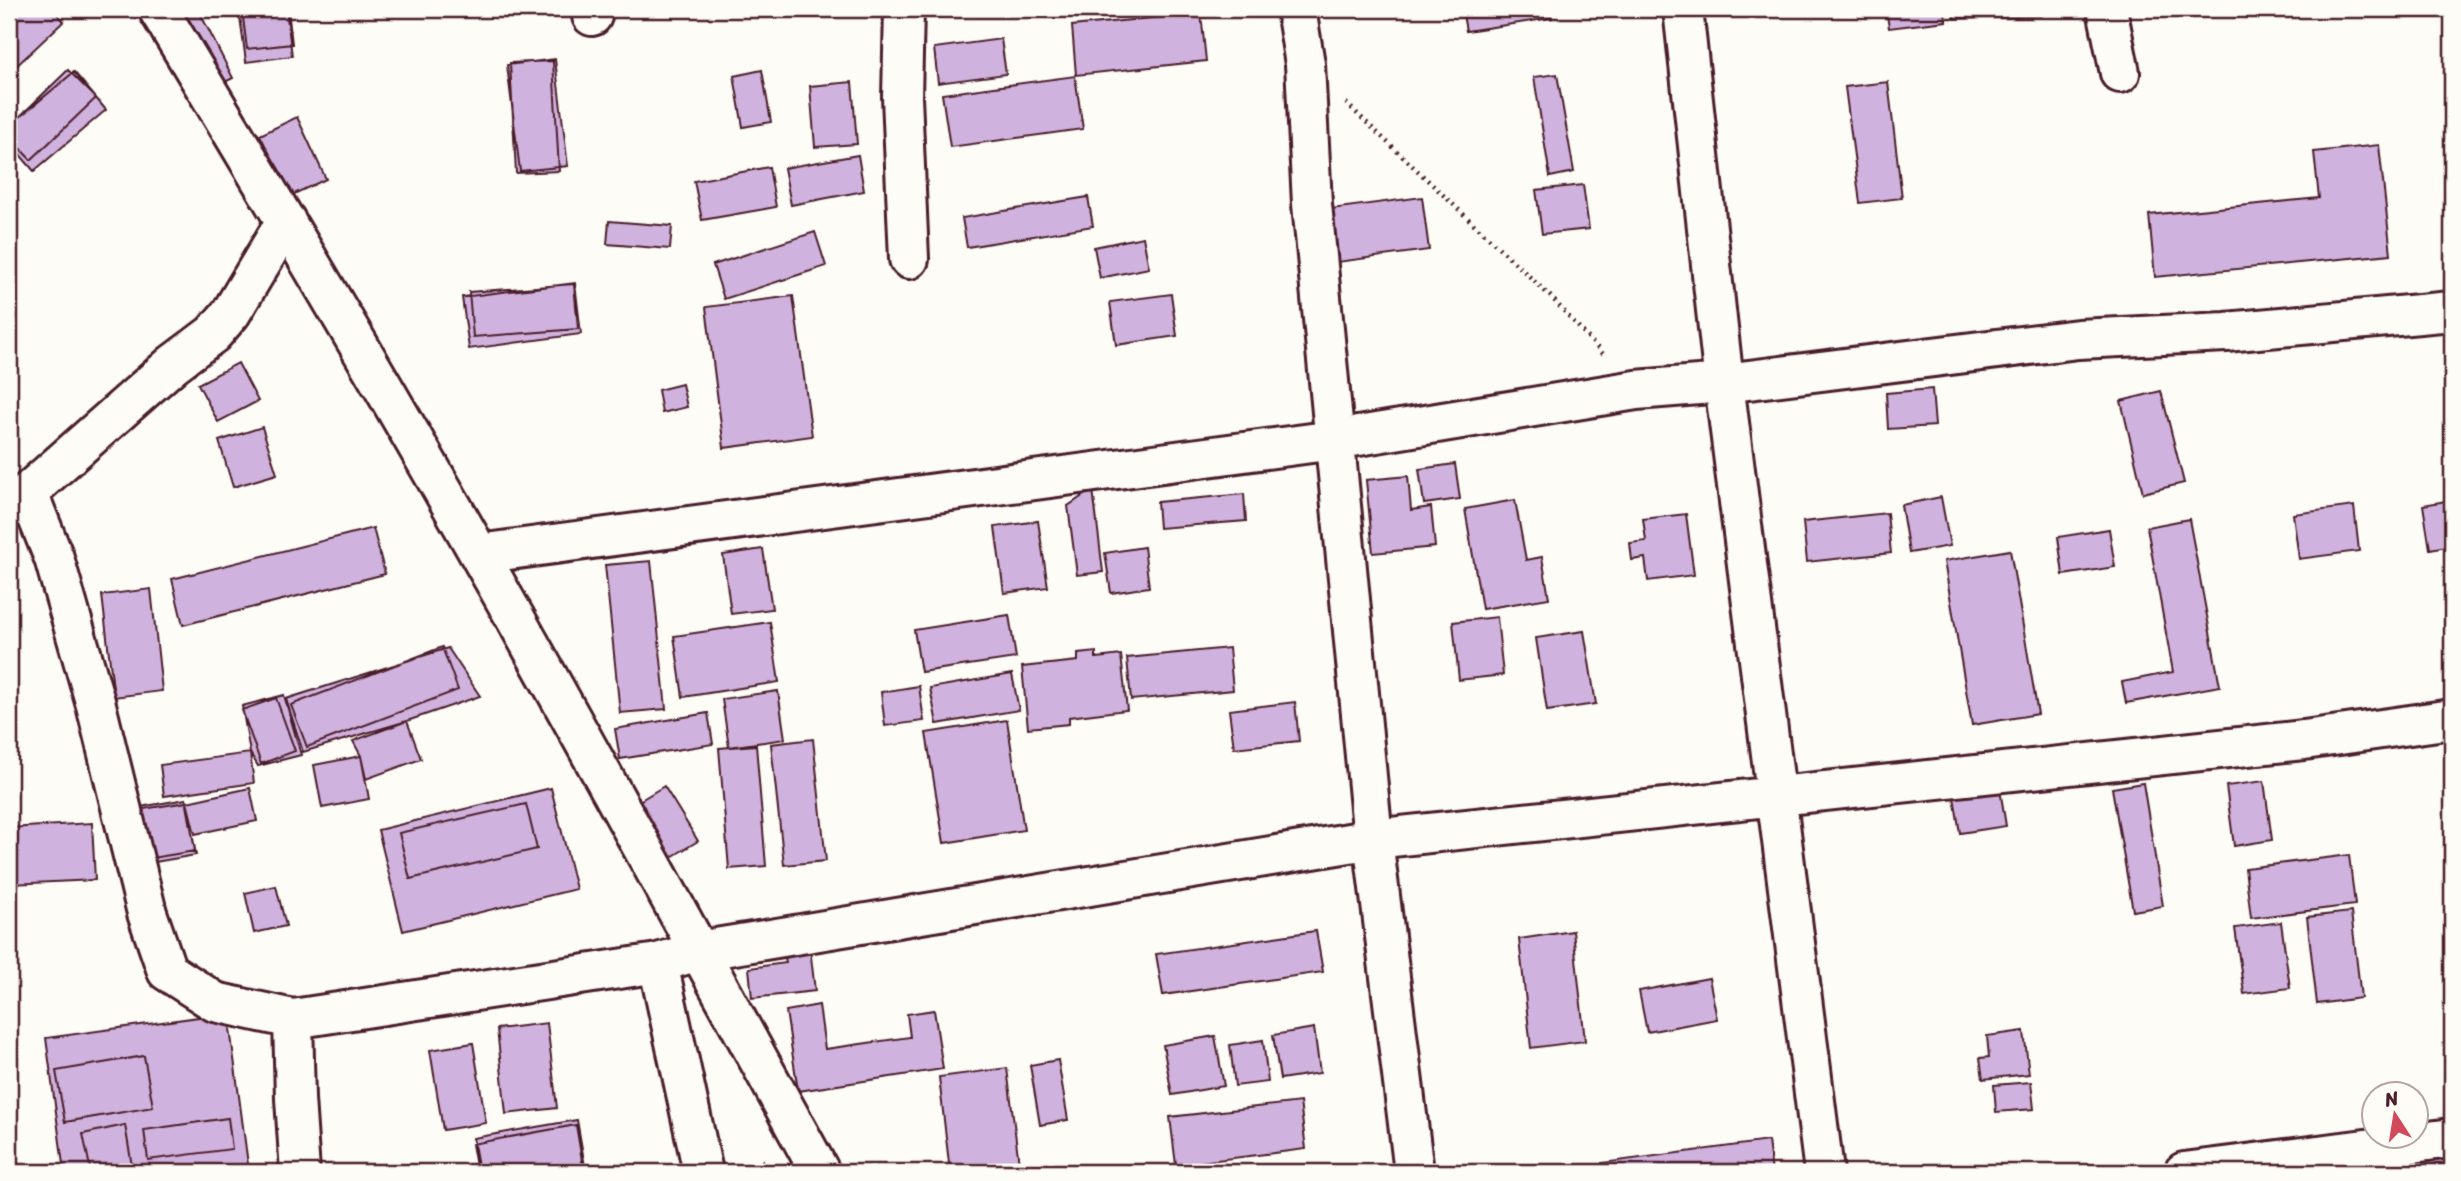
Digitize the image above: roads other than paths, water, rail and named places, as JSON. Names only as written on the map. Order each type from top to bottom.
[{"type":"street","points":[[158,9],[286,221],[479,554],[654,866],[820,1172]]},
{"type":"street","points":[[904,9],[902,97],[909,259]]},
{"type":"street","points":[[1296,9],[1305,64],[1312,204],[1373,839],[1414,1172]]},
{"type":"street","points":[[1683,9],[1724,383],[1824,1172]]},
{"type":"street","points":[[2107,9],[2120,73]]},
{"type":"street","points":[[286,221],[231,313],[213,334],[173,363],[18,501],[54,558],[96,705],[147,913],[167,971],[215,1002],[293,1019],[657,963],[698,951],[1373,839],[2304,740],[2452,719]]},
{"type":"street","points":[[479,554],[1335,440],[1636,390],[1724,383],[2078,338],[2226,332],[2452,311]]},
{"type":"street","points":[[657,963],[703,1172]]},
{"type":"street","points":[[293,1019],[300,1172]]},
{"type":"street","points":[[2184,1172],[2452,1138]]}]
